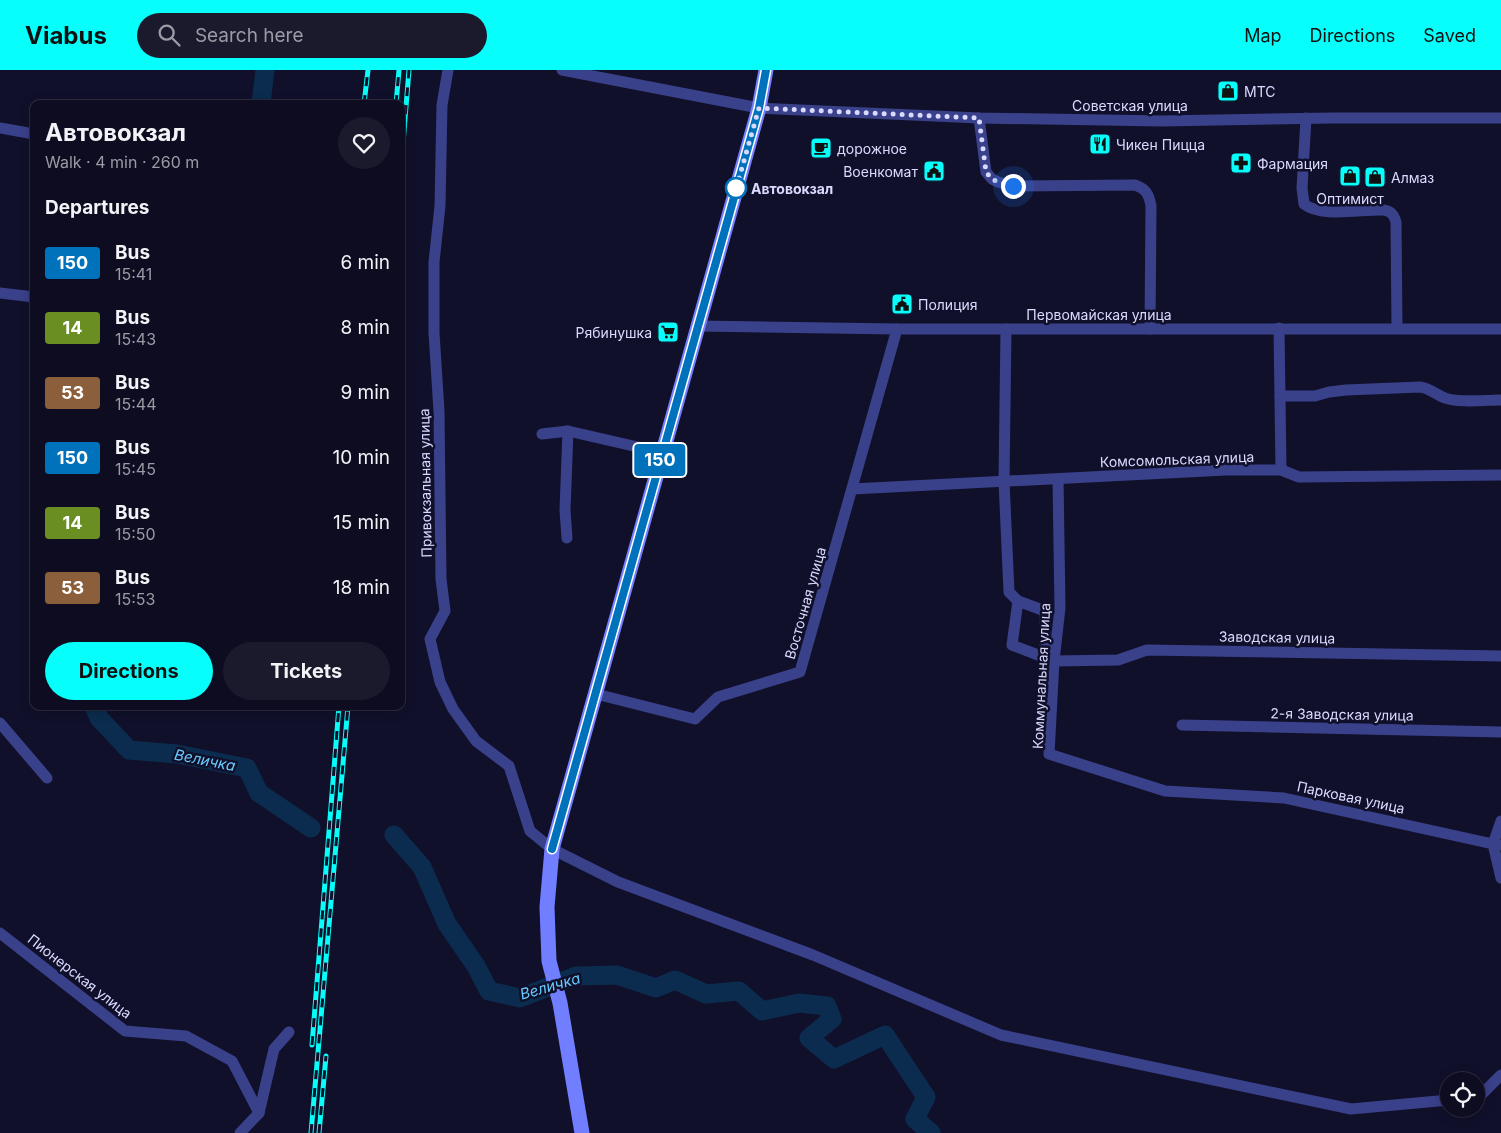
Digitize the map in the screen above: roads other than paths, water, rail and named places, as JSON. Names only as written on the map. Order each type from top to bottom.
[{"type":"street","name":"Привокзальная улица","points":[[448,70],[442,105],[440,206],[434,271],[434,332],[439,410],[441,579],[445,611],[430,639],[440,682],[453,709],[476,741],[509,766],[530,831],[552,849],[618,882],[813,955],[1001,1035],[1351,1109],[1440,1101]]},
{"type":"street","points":[[562,70],[759,108]]},
{"type":"street","points":[[582,1133],[560,1003],[549,961],[547,907],[552,849],[759,108],[766,70]]},
{"type":"street","name":"Советская улица","points":[[759,108],[979,118],[1162,121],[1306,118],[1501,118]]},
{"type":"street","points":[[979,118],[986,172],[992,179],[998,182],[1013,186],[1135,185],[1144,189],[1150,197],[1151,206],[1150,328]]},
{"type":"street","points":[[1306,118],[1302,188],[1304,204],[1309,208],[1320,211],[1389,210],[1394,216],[1396,222],[1397,328]]},
{"type":"street","points":[[0,128],[30,133]]},
{"type":"street","points":[[0,293],[30,297]]},
{"type":"street","name":"Первомайская улица","points":[[697,326],[897,329],[1501,328]]},
{"type":"street","points":[[1279,328],[1281,470]]},
{"type":"street","name":"Восточная улица","points":[[596,694],[695,719],[718,697],[800,672],[897,329]]},
{"type":"street","points":[[1006,329],[1004,482],[1009,592],[1018,602],[1045,611],[1045,647],[1054,661]]},
{"type":"street","points":[[1280,396],[1299,396],[1346,390],[1420,387],[1427,388],[1454,400],[1501,400]]},
{"type":"street","points":[[542,434],[568,431],[642,448],[664,448]]},
{"type":"street","points":[[568,431],[565,510],[568,538]]},
{"type":"street","name":"Комсомольская улица","points":[[852,489],[1226,470],[1281,470],[1299,477],[1501,474]]},
{"type":"street","name":"Коммунальная улица","points":[[1058,479],[1060,608],[1054,661],[1049,754],[1165,791]]},
{"type":"street","points":[[1018,602],[1012,644],[1054,661]]},
{"type":"street","name":"Заводская улица","points":[[1054,661],[1118,660],[1147,650],[1501,656]]},
{"type":"street","points":[[0,722],[47,778]]},
{"type":"street","name":"2-я Заводская улица","points":[[1182,725],[1501,732]]},
{"type":"street","name":"Парковая улица","points":[[1165,791],[1284,798],[1497,844]]},
{"type":"street","points":[[1501,821],[1497,844],[1501,878]]},
{"type":"street","name":"Пионерская улица","points":[[0,933],[125,1031],[186,1036],[232,1062],[259,1113]]},
{"type":"street","points":[[240,1133],[259,1113],[274,1049],[289,1032]]},
{"type":"street","points":[[1485,1091],[1501,1075]]},
{"type":"waterway","name":"Величка","points":[[261,100],[265,70]]},
{"type":"waterway","name":"Величка","points":[[96,710],[99,718],[129,750],[177,754],[247,768],[259,793],[311,828]]},
{"type":"waterway","name":"Величка","points":[[394,835],[422,867],[447,924],[476,966],[489,991],[520,998],[576,976],[617,975],[656,988],[675,980],[706,994],[739,991],[762,1011],[799,1003],[827,1006],[832,1019],[809,1038],[834,1059],[885,1035],[926,1097],[915,1119],[931,1133]]},
{"type":"railway","points":[[364,100],[368,70]]},
{"type":"railway","points":[[396,100],[399,70]]},
{"type":"railway","points":[[405,119],[409,70]]},
{"type":"railway","points":[[312,1045],[339,710]]},
{"type":"railway","points":[[311,1133],[348,710]]},
{"type":"railway","points":[[319,1133],[326,1056]]},
{"type":"place","name":"МТС","points":[[1228,91]]},
{"type":"place","name":"Чикен Пицца","points":[[1100,144]]},
{"type":"place","name":"дорожное","points":[[821,148]]},
{"type":"place","name":"Фармация","points":[[1241,163]]},
{"type":"place","name":"Военкомат","points":[[934,171]]},
{"type":"place","name":"Оптимист","points":[[1350,176]]},
{"type":"place","name":"Алмаз","points":[[1375,177]]},
{"type":"place","name":"Автовокзал","points":[[736,188]]},
{"type":"place","name":"Полиция","points":[[902,304]]},
{"type":"place","name":"Рябинушка","points":[[668,332]]}]
